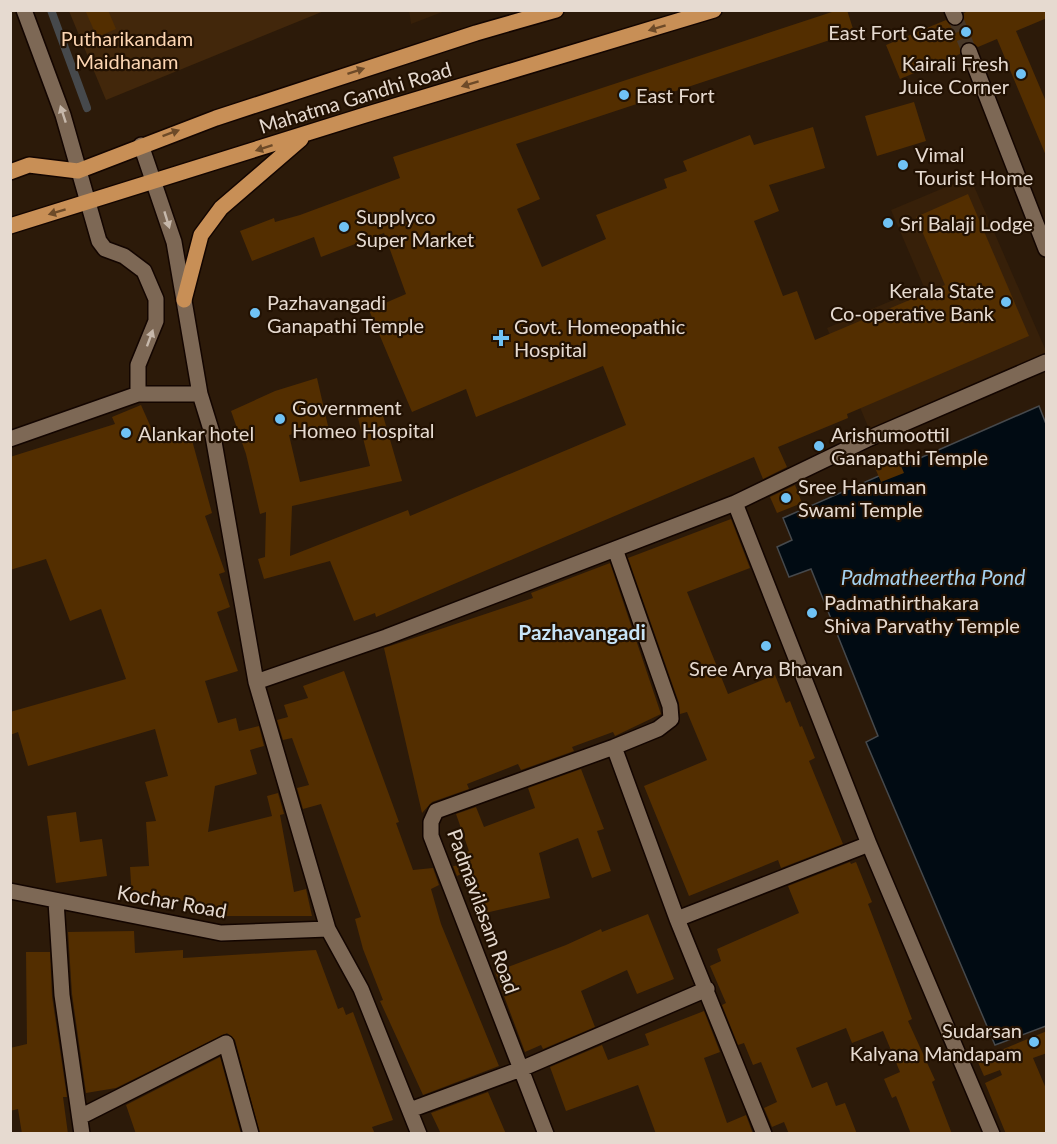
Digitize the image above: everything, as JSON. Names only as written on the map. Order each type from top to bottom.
[{"type":"main road","name":"Mahatma Gandhi Road","points":[[10,172],[29,165],[78,171],[141,145],[352,73],[556,10]]},
{"type":"main road","name":"Mahatma Gandhi Road","points":[[10,226],[713,11]]},
{"type":"main road","points":[[184,300],[201,235],[228,202],[308,134]]},
{"type":"street","points":[[24,10],[63,114],[78,171],[90,202],[99,241],[105,249],[124,256],[144,271],[156,299],[156,321],[138,365],[138,394]]},
{"type":"street","points":[[969,51],[1047,249]]},
{"type":"street","points":[[141,145],[174,242],[200,394],[213,436],[256,682],[328,929],[361,989],[419,1134]]},
{"type":"street","points":[[10,166],[29,165]]},
{"type":"street","points":[[256,682],[386,637],[735,503],[870,438],[1047,362]]},
{"type":"street","points":[[10,439],[138,394],[200,394]]},
{"type":"street","points":[[735,503],[869,844],[992,1134]]},
{"type":"street","name":"Padmavilasam Road","points":[[546,1134],[431,836],[431,822],[436,811],[445,807],[614,747],[658,729],[671,719],[670,706],[615,549]]},
{"type":"street","points":[[614,747],[676,919],[707,989],[764,1134]]},
{"type":"street","points":[[676,919],[869,844]]},
{"type":"street","name":"Kochar Road","points":[[10,891],[221,933],[328,929]]},
{"type":"street","points":[[56,901],[62,995],[82,1134]]},
{"type":"street","points":[[410,1110],[521,1069],[707,989]]},
{"type":"street","points":[[80,1117],[226,1043],[251,1134]]},
{"type":"shaded area","points":[[409,10],[445,10],[445,11],[411,24]]},
{"type":"shaded area","points":[[970,177],[1046,351],[1046,358],[869,429],[827,328],[924,287],[891,210]]},
{"type":"green space","name":"Putharikandam Maidhanam","points":[[69,11],[324,11],[106,100]]},
{"type":"water","name":"Padmatheertha Pond","points":[[1039,406],[1046,424],[1046,1026],[995,1045],[866,742],[878,736],[811,569],[789,577],[777,547],[792,540],[783,518]]},
{"type":"building","points":[[85,10],[108,10],[116,29],[97,37]]},
{"type":"building","points":[[838,10],[847,10],[854,32],[516,144],[540,199],[517,209],[542,267],[606,239],[596,215],[667,188],[664,179],[687,171],[683,161],[750,135],[754,145],[813,127],[825,168],[769,185],[779,211],[754,221],[783,296],[797,291],[815,340],[945,285],[916,217],[968,194],[1029,336],[847,414],[848,418],[778,447],[787,467],[763,479],[754,457],[376,617],[375,613],[354,621],[330,561],[264,579],[258,559],[265,557],[266,512],[260,514],[246,454],[231,411],[275,391],[317,378],[328,426],[289,435],[300,482],[370,466],[358,418],[382,412],[402,481],[292,506],[290,556],[408,510],[410,516],[626,425],[603,366],[476,417],[466,389],[412,412],[369,310],[406,294],[384,233],[321,257],[314,237],[252,261],[240,231],[274,218],[275,222],[300,215],[400,178],[393,157]]},
{"type":"building","name":"East Fort Gate","points":[[970,10],[1047,10],[1047,18],[1016,31],[1047,104],[1047,158],[997,39],[978,47],[971,42],[965,42],[960,49],[960,54],[900,79],[886,45],[946,20],[950,25],[958,26],[963,22],[964,13]]},
{"type":"building","points":[[914,102],[926,141],[877,156],[865,116]]},
{"type":"building","points":[[141,405],[157,441],[190,433],[212,513],[205,516],[225,572],[219,574],[230,607],[217,612],[238,671],[205,681],[218,723],[236,718],[239,731],[259,726],[264,746],[250,750],[257,774],[215,786],[208,832],[272,816],[267,796],[278,793],[284,814],[280,815],[294,892],[306,889],[312,916],[205,916],[205,904],[157,897],[132,898],[130,867],[149,866],[146,822],[156,821],[145,782],[168,776],[155,729],[28,766],[18,732],[10,735],[10,712],[126,679],[101,609],[70,621],[46,559],[10,570],[10,457],[115,424],[112,417]]},
{"type":"building","points":[[896,454],[904,473],[881,482],[873,463]]},
{"type":"building","name":"Sree Hanuman Swami Temple","points":[[795,485],[802,503],[777,513],[770,497]]},
{"type":"building","points":[[731,519],[750,568],[687,592],[728,694],[775,675],[786,703],[790,701],[815,758],[809,761],[843,844],[781,868],[778,860],[689,896],[644,786],[707,760],[687,712],[680,714],[679,703],[628,558]]},
{"type":"building","points":[[610,563],[661,714],[615,736],[613,732],[572,747],[574,751],[521,770],[518,764],[467,784],[469,789],[432,802],[422,813],[384,648],[533,598],[531,593]]},
{"type":"building","points":[[344,671],[399,822],[396,823],[413,870],[433,868],[439,885],[431,889],[441,924],[499,1066],[423,1095],[380,1001],[383,1000],[363,949],[355,919],[361,917],[321,804],[303,809],[297,788],[309,785],[292,738],[283,740],[277,720],[288,717],[284,705],[308,698],[303,686]]},
{"type":"building","points":[[581,769],[604,829],[597,831],[611,871],[592,878],[578,838],[539,853],[550,898],[481,914],[471,869],[457,876],[453,866],[469,864],[467,852],[469,851],[456,814],[476,807],[484,827],[535,808],[528,788]]},
{"type":"building","points":[[76,812],[80,842],[102,839],[107,876],[56,883],[47,816]]},
{"type":"building","points":[[850,862],[851,864],[856,862],[872,902],[868,904],[912,1019],[908,1021],[935,1080],[932,1082],[952,1134],[911,1134],[896,1096],[892,1098],[884,1079],[900,1072],[883,1031],[852,1043],[846,1028],[796,1048],[812,1088],[827,1082],[836,1106],[845,1103],[857,1134],[789,1134],[784,1122],[772,1127],[764,1108],[777,1102],[761,1062],[753,1065],[744,1043],[738,1045],[722,1005],[726,1003],[710,966],[721,961],[717,949],[799,913],[788,886]]},
{"type":"building","points":[[648,914],[674,979],[637,994],[627,970],[581,991],[595,1027],[543,1049],[541,1045],[525,1052],[495,972],[601,929],[602,932]]},
{"type":"building","points":[[134,931],[135,953],[183,950],[183,958],[316,950],[338,1009],[343,1007],[346,1015],[353,1012],[393,1120],[372,1127],[375,1134],[260,1134],[235,1040],[227,1033],[116,1088],[86,1093],[72,994],[68,932]]},
{"type":"building","points":[[26,952],[50,952],[52,996],[67,1097],[63,1097],[68,1134],[22,1134],[18,1109],[10,1111],[10,1048],[27,1044]]},
{"type":"building","points":[[704,1011],[720,1052],[704,1058],[727,1123],[746,1115],[753,1134],[656,1134],[638,1085],[566,1111],[550,1067],[602,1045],[608,1060],[649,1045],[645,1034]]},
{"type":"building","points":[[1047,1031],[1047,1053],[1033,1058],[1047,1091],[1047,1134],[1006,1134],[985,1083],[1002,1075],[1000,1070],[984,1076],[977,1060]]},
{"type":"building","points":[[220,1057],[241,1134],[136,1134],[126,1105]]},
{"type":"building","points":[[488,1092],[506,1134],[441,1134],[431,1113]]},
{"type":"waterway","points":[[51,10],[87,108]]},
{"type":"tunnel","points":[[955,17],[969,51]]},
{"type":"place","name":"East Fort Gate","points":[[966,32]]},
{"type":"place","name":"Kairali Fresh Juice Corner","points":[[1021,74]]},
{"type":"place","name":"East Fort","points":[[624,95]]},
{"type":"place","name":"Vimal Tourist Home","points":[[903,165]]},
{"type":"place","name":"Sri Balaji Lodge","points":[[888,223]]},
{"type":"place","name":"Supplyco Super Market","points":[[344,227]]},
{"type":"place","name":"Kerala State Co-operative Bank","points":[[1006,302]]},
{"type":"place","name":"Pazhavangadi Ganapathi Temple","points":[[255,313]]},
{"type":"place","name":"Govt. Homeopathic Hospital","points":[[501,338]]},
{"type":"place","name":"Government Homeo Hospital","points":[[280,419]]},
{"type":"place","name":"Alankar hotel","points":[[126,433]]},
{"type":"place","name":"Arishumoottil Ganapathi Temple","points":[[819,446]]},
{"type":"place","name":"Sree Hanuman Swami Temple","points":[[786,498]]},
{"type":"place","name":"Padmathirthakara Shiva Parvathy Temple","points":[[812,613]]},
{"type":"place","name":"Sree Arya Bhavan","points":[[766,646]]},
{"type":"place","name":"Sudarsan Kalyana Mandapam","points":[[1034,1042]]},
{"type":"district","name":"Pazhavangadi","points":[[582,631]]}]
